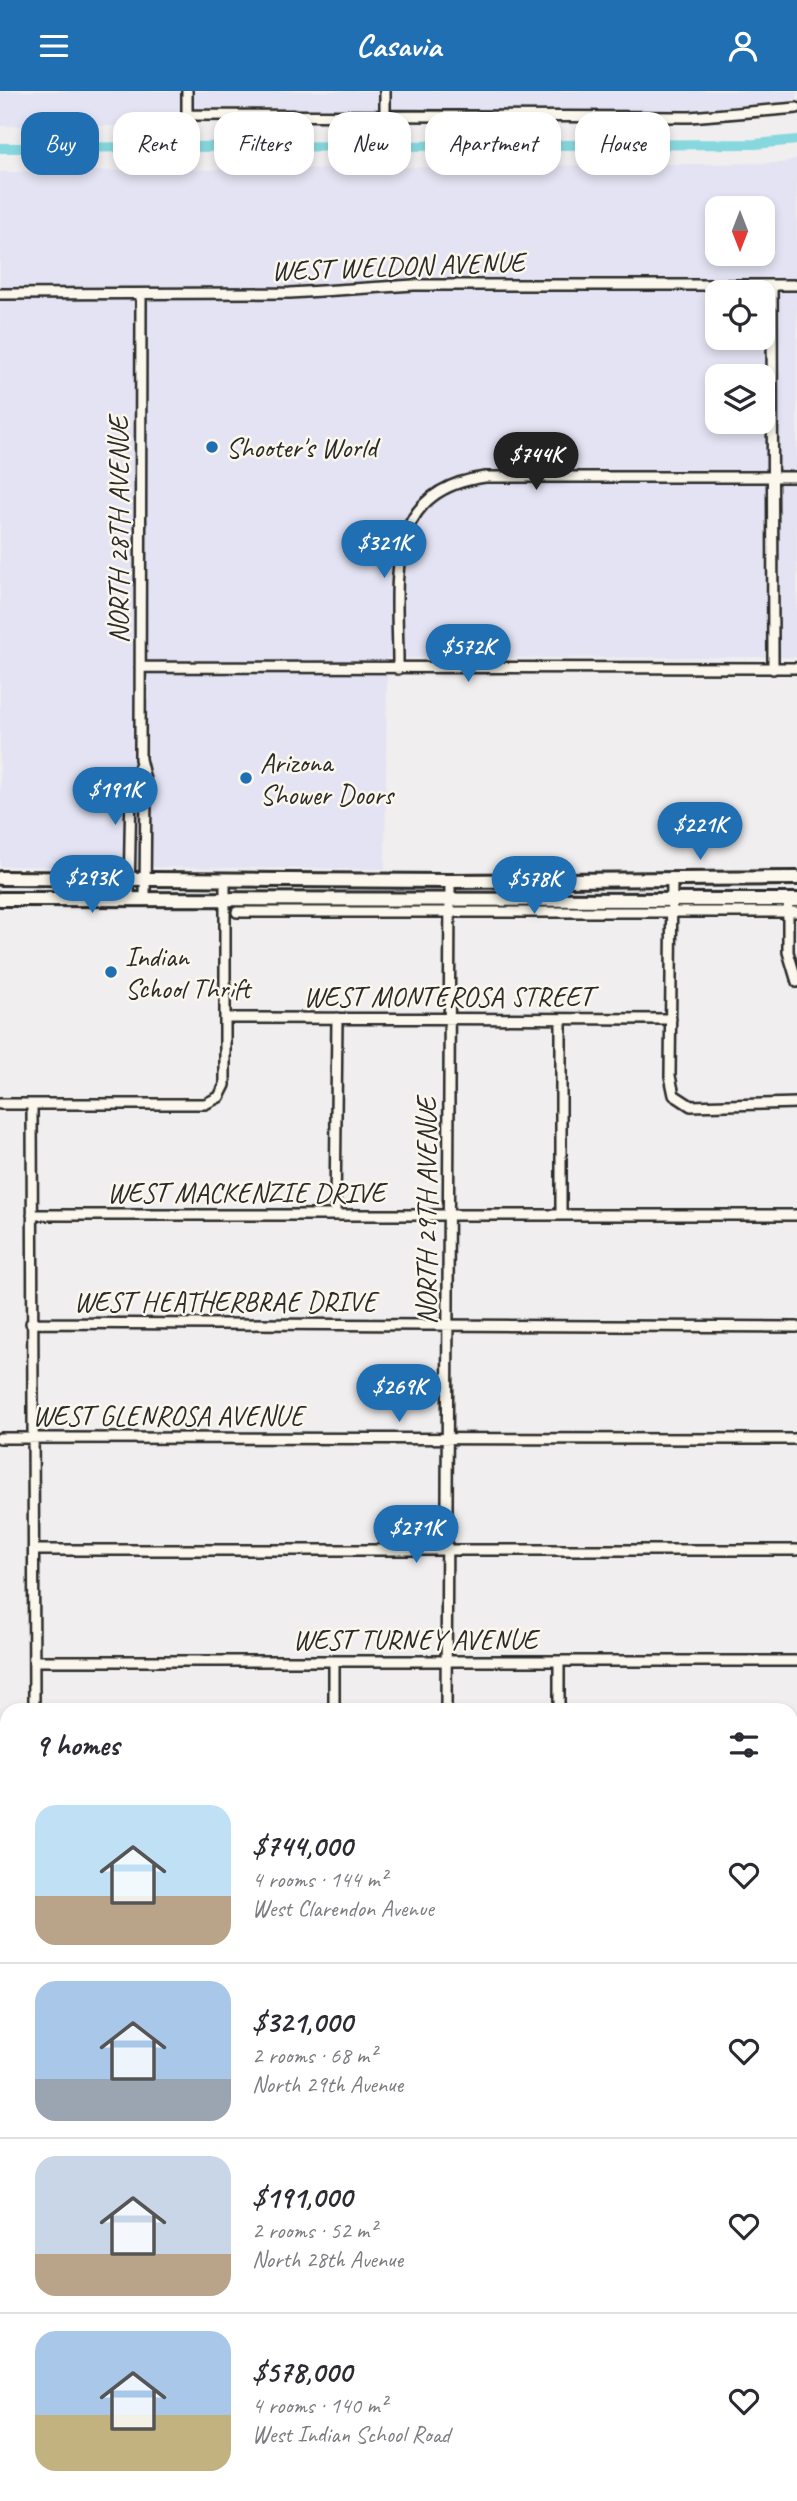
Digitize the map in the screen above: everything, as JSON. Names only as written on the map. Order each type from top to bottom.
[{"type":"main road","points":[[0,878],[450,881],[797,878]]},
{"type":"main road","points":[[0,899],[225,898],[450,905],[793,906]]},
{"type":"street","points":[[187,91],[187,115],[328,115]]},
{"type":"street","points":[[385,91],[385,112]]},
{"type":"street","points":[[411,115],[690,117],[797,108]]},
{"type":"street","name":"WEST WELDON AVENUE","points":[[0,294],[318,293],[414,285],[705,285]]},
{"type":"street","name":"WEST WELDON AVENUE","points":[[775,285],[797,285]]},
{"type":"street","name":"NORTH 28TH AVENUE","points":[[141,294],[140,766],[146,784],[145,898]]},
{"type":"street","points":[[772,350],[773,669]]},
{"type":"street","points":[[398,669],[400,557],[403,534],[421,505],[446,487],[485,477],[797,477]]},
{"type":"street","points":[[140,667],[797,668]]},
{"type":"street","name":"NORTH 28TH AVENUE","points":[[129,898],[131,784],[140,766]]},
{"type":"street","points":[[671,879],[670,1087],[677,1100],[691,1106],[797,1103]]},
{"type":"street","points":[[0,1104],[205,1104],[219,1097],[226,1084],[225,880]]},
{"type":"street","name":"NORTH 29TH AVENUE","points":[[446,1703],[450,881]]},
{"type":"street","points":[[237,912],[450,905]]},
{"type":"street","points":[[793,906],[788,952],[797,982]]},
{"type":"street","name":"WEST MONTEROSA STREET","points":[[225,1018],[671,1019]]},
{"type":"street","points":[[335,1215],[337,1018]]},
{"type":"street","points":[[561,1019],[561,1215]]},
{"type":"street","points":[[32,1104],[34,1703]]},
{"type":"street","name":"WEST MACKENZIE DRIVE","points":[[32,1215],[797,1215]]},
{"type":"street","name":"WEST HEATHERBRAE DRIVE","points":[[31,1323],[797,1327]]},
{"type":"street","name":"WEST GLENROSA AVENUE","points":[[0,1438],[797,1439]]},
{"type":"street","points":[[34,1551],[797,1551]]},
{"type":"street","name":"WEST TURNEY AVENUE","points":[[34,1661],[797,1661]]},
{"type":"street","points":[[334,1661],[334,1703]]},
{"type":"street","points":[[559,1661],[559,1703]]},
{"type":"shaded area","points":[[0,91],[797,91],[797,100],[709,111],[192,108],[186,112],[113,112],[113,126],[99,126],[99,112],[21,112],[21,126],[0,126]]},
{"type":"shaded area","points":[[797,158],[797,657],[387,658],[385,869],[0,866],[0,172],[21,172],[21,175],[99,175],[99,171],[113,171],[113,175],[200,175],[200,170],[214,170],[214,175],[314,175],[314,168],[328,168],[328,175],[411,175],[411,167],[425,167],[425,175],[561,175],[561,166],[575,165],[575,175],[670,175],[670,164],[782,163]]},
{"type":"waterway","points":[[0,148],[755,144],[797,140]]},
{"type":"place","name":"Shooter's World","points":[[212,447]]},
{"type":"place","name":"Arizona Shower Doors","points":[[246,778]]},
{"type":"place","name":"Indian School Thrift","points":[[111,972]]}]
